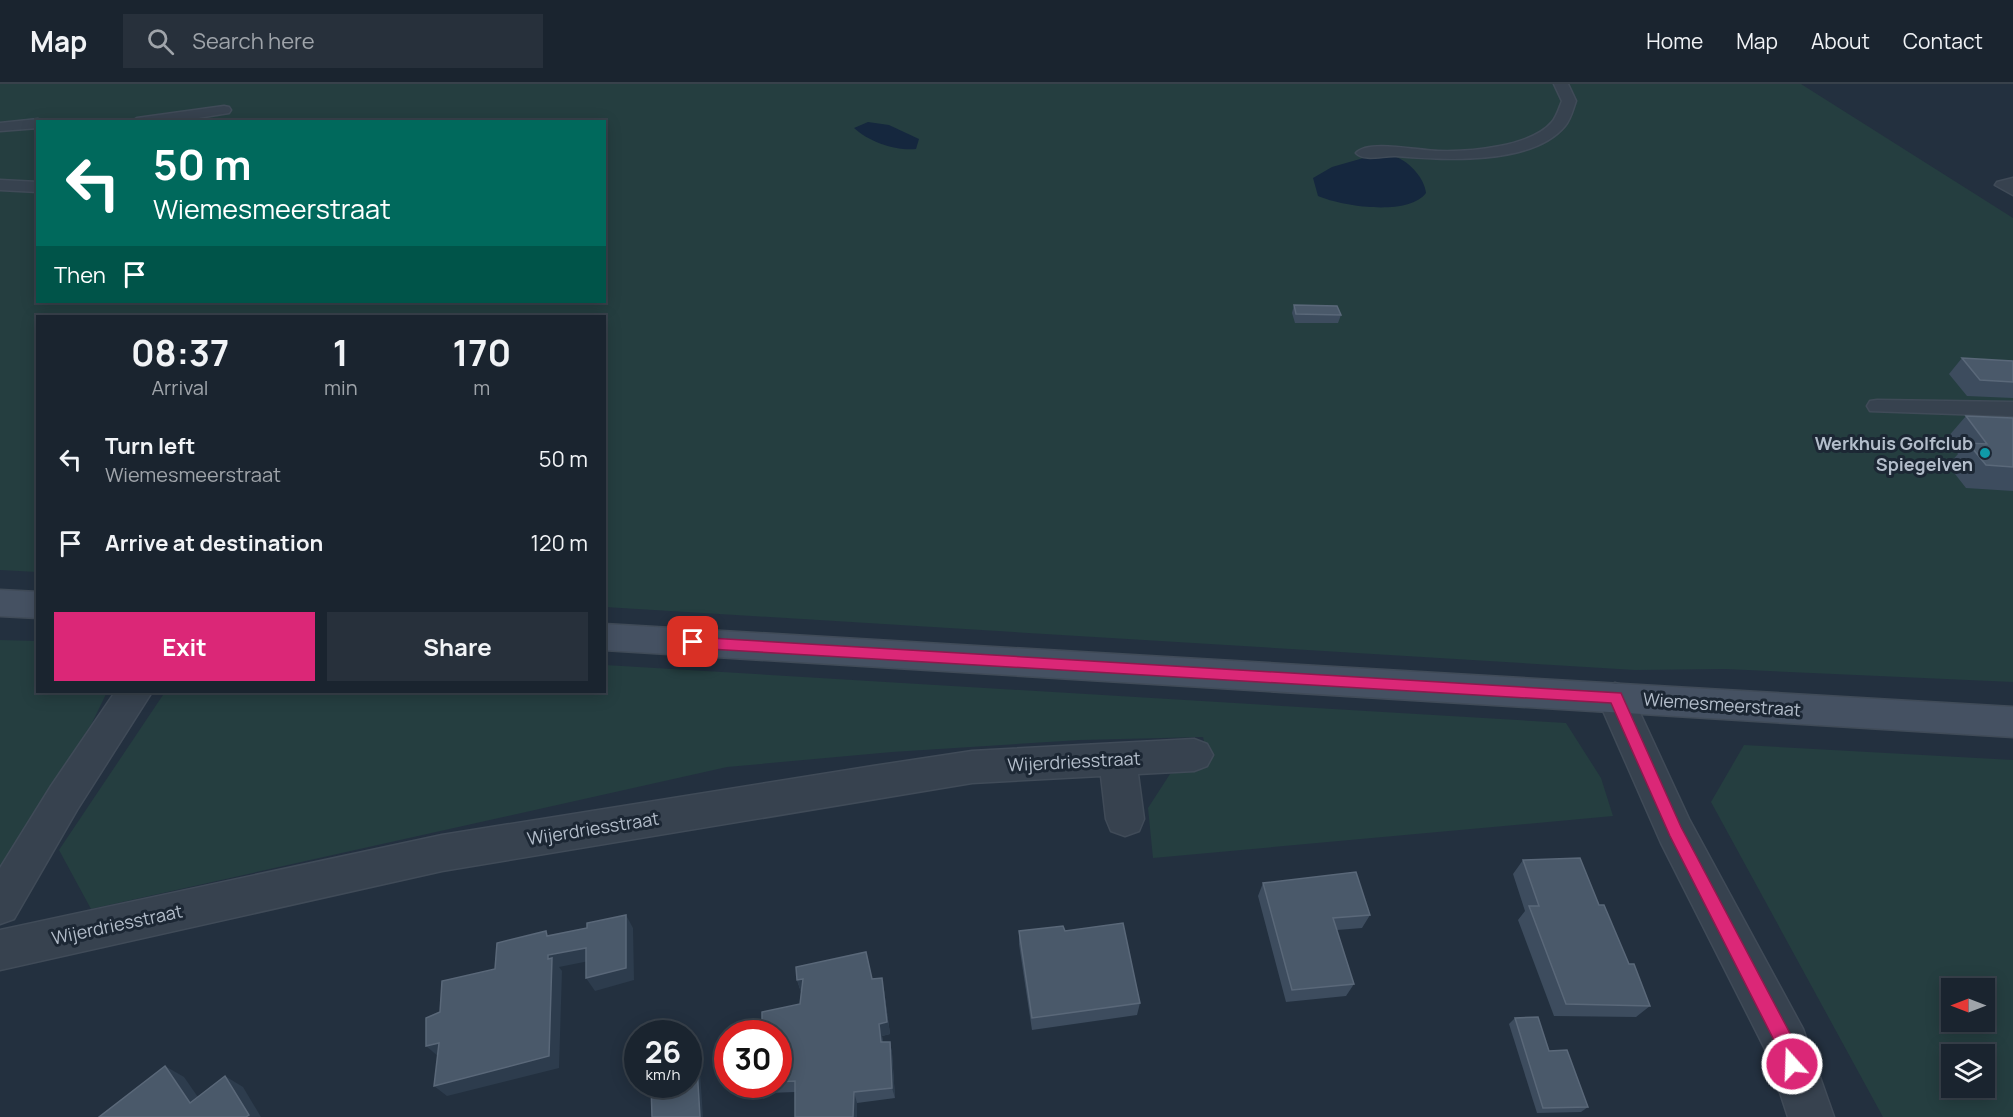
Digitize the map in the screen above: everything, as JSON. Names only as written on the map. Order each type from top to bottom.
[{"type":"main road","points":[[0,603],[36,605]]},
{"type":"main road","name":"Wiemesmeerstraat","points":[[606,637],[2013,722]]},
{"type":"street","points":[[0,905],[64,798],[133,693]]},
{"type":"street","points":[[1615,697],[1675,831],[1787,1045],[1811,1117]]},
{"type":"street","name":"Wijerdriesstraat","points":[[0,950],[442,853],[972,767],[1194,754]]},
{"type":"street","points":[[1118,759],[1125,819]]},
{"type":"lane","points":[[1364,153],[1387,149],[1436,156],[1464,155],[1505,148],[1540,138],[1559,124],[1565,113],[1569,101],[1561,84]]},
{"type":"lane","points":[[152,120],[224,110]]},
{"type":"lane","points":[[0,127],[36,123]]},
{"type":"lane","points":[[2013,183],[2003,185],[2013,190]]},
{"type":"lane","points":[[0,185],[36,188]]},
{"type":"lane","points":[[1877,406],[2013,409]]},
{"type":"green space","points":[[0,84],[1801,84],[2013,218],[2013,682],[1725,669],[1635,670],[606,607],[606,315],[36,315],[36,572],[0,570]]},
{"type":"green space","points":[[0,640],[36,641],[36,693],[107,693],[92,723],[0,867]]},
{"type":"green space","points":[[606,665],[1566,723],[1601,778],[1613,816],[1153,858],[1148,808],[1170,774],[1209,763],[1203,737],[1080,740],[892,752],[727,767],[91,909],[59,850],[164,693],[606,693]]},
{"type":"green space","points":[[1744,745],[2013,760],[2013,1117],[1883,1117],[1711,802]]},
{"type":"water","points":[[868,122],[889,125],[919,139],[916,149],[900,149],[883,144],[854,128]]},
{"type":"water","points":[[1389,156],[1401,159],[1420,177],[1426,193],[1405,205],[1390,207],[1358,206],[1318,196],[1313,178],[1332,167],[1367,157]]},
{"type":"building","points":[[1294,305],[1337,306],[1341,315],[1296,314]]},
{"type":"building","points":[[1962,358],[2013,361],[2013,382],[1980,380]]},
{"type":"building","points":[[1966,416],[2013,418],[2013,467],[1986,465],[1968,443],[1987,444]]},
{"type":"building","points":[[1580,858],[1599,905],[1604,905],[1629,964],[1634,964],[1650,1006],[1566,1004],[1529,906],[1539,906],[1523,860]]},
{"type":"building","points":[[1356,872],[1370,915],[1333,918],[1354,984],[1292,990],[1263,883]]},
{"type":"building","points":[[626,915],[626,968],[586,978],[586,948],[548,955],[548,959],[552,958],[549,1056],[434,1086],[439,1043],[426,1046],[426,1018],[440,1012],[442,981],[495,969],[497,943],[546,931],[547,936],[587,928],[587,923]]},
{"type":"building","points":[[1123,923],[1140,1003],[1032,1018],[1019,931],[1063,926],[1065,931]]},
{"type":"building","points":[[866,952],[872,979],[882,978],[887,1022],[879,1024],[881,1042],[890,1042],[892,1088],[854,1092],[853,1117],[795,1117],[795,1081],[792,1081],[792,1020],[762,1020],[762,1012],[800,1004],[803,979],[797,980],[796,967]]},
{"type":"building","points":[[1538,1017],[1549,1051],[1567,1050],[1588,1107],[1543,1108],[1515,1018]]},
{"type":"building","points":[[165,1066],[190,1103],[225,1076],[249,1115],[246,1117],[99,1117]]},
{"type":"building","points":[[651,1098],[699,1098],[700,1117],[652,1117]]},
{"type":"place","name":"Werkhuis Golfclub Spiegelven","points":[[1985,453]]},
{"type":"route","points":[[693,642],[1615,697],[1675,831],[1787,1045],[1792,1064]]}]
